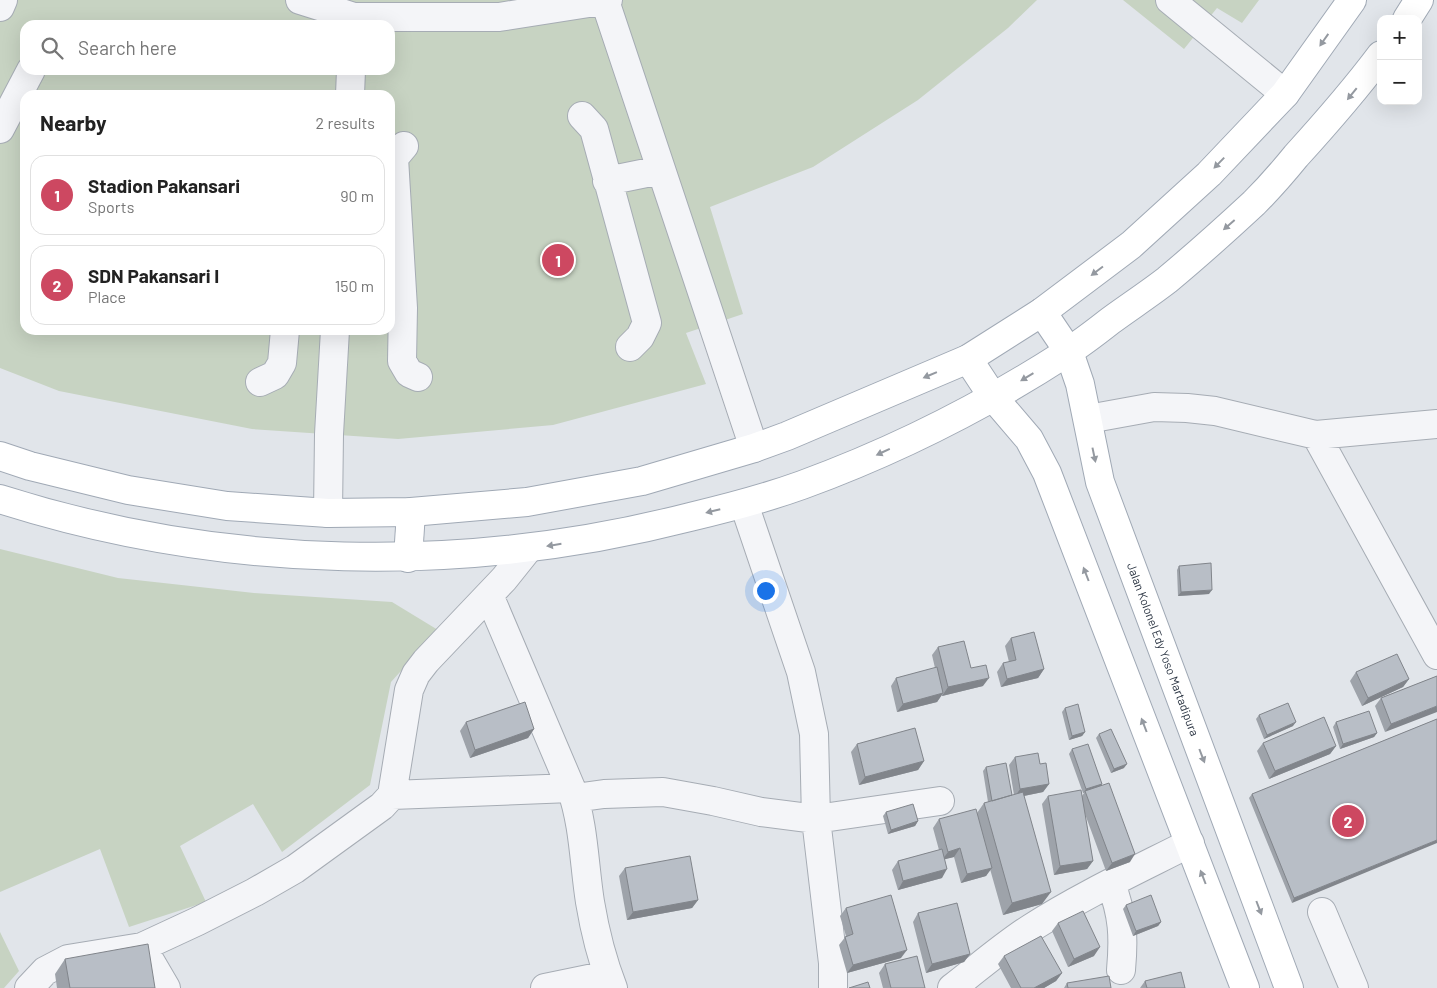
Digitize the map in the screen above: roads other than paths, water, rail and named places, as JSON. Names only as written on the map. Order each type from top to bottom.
[{"type":"main road","points":[[0,456],[30,466],[128,490],[227,506],[328,513],[411,512],[537,500],[642,480],[754,448],[787,436],[968,358],[1042,312],[1138,239],[1208,174],[1285,94],[1352,0]]},
{"type":"main road","points":[[1410,15],[1419,0]]},
{"type":"main road","points":[[0,499],[50,515],[168,541],[287,555],[408,558],[528,549],[637,531],[744,504],[873,457],[993,397],[1069,352],[1166,280],[1257,200],[1352,94],[1377,60]]},
{"type":"main road","name":"Jalan Kolonel Edy Yoso Martadipura","points":[[1042,312],[1069,352],[1080,384],[1100,482],[1289,988]]},
{"type":"main road","points":[[968,358],[993,397],[1028,439],[1047,473],[1245,988]]},
{"type":"main road","points":[[408,558],[411,512]]},
{"type":"street","points":[[0,7],[3,0]]},
{"type":"street","points":[[300,0],[355,14],[499,17],[606,1],[754,448]]},
{"type":"street","points":[[1170,0],[1285,94]]},
{"type":"street","points":[[20,90],[28,75]]},
{"type":"street","points":[[350,90],[351,75]]},
{"type":"street","points":[[0,129],[20,91]]},
{"type":"street","points":[[582,116],[594,130],[647,322],[640,337],[630,347]]},
{"type":"street","points":[[395,157],[404,146]]},
{"type":"street","points":[[607,181],[661,170]]},
{"type":"street","points":[[395,175],[403,308],[402,361],[409,373],[418,376]]},
{"type":"street","points":[[260,382],[275,375],[282,363],[285,335]]},
{"type":"street","points":[[328,513],[329,434],[336,335]]},
{"type":"street","points":[[1088,419],[1154,408],[1187,408],[1215,411],[1316,435],[1437,424]]},
{"type":"street","points":[[1316,435],[1437,655]]},
{"type":"street","points":[[744,504],[801,672],[814,734],[816,819],[833,963],[833,988]]},
{"type":"street","points":[[29,988],[45,971],[68,959],[142,947],[231,905],[295,869],[382,806],[392,795],[405,708],[409,690],[416,674],[426,661],[489,596],[528,549]]},
{"type":"street","points":[[489,596],[573,793],[581,828],[590,902],[598,945],[610,982],[545,988]]},
{"type":"street","points":[[392,795],[662,792],[761,812],[816,819],[940,801]]},
{"type":"street","points":[[952,988],[1002,948],[1031,928],[1075,902],[1190,843]]},
{"type":"street","points":[[1111,884],[1120,910],[1122,923],[1123,948],[1120,970]]},
{"type":"street","points":[[1322,912],[1354,988]]},
{"type":"street","points":[[142,947],[166,988]]},
{"type":"place","name":"Stadion Pakansari","points":[[558,260]]},
{"type":"place","name":"SDN Pakansari I","points":[[1348,821]]}]
